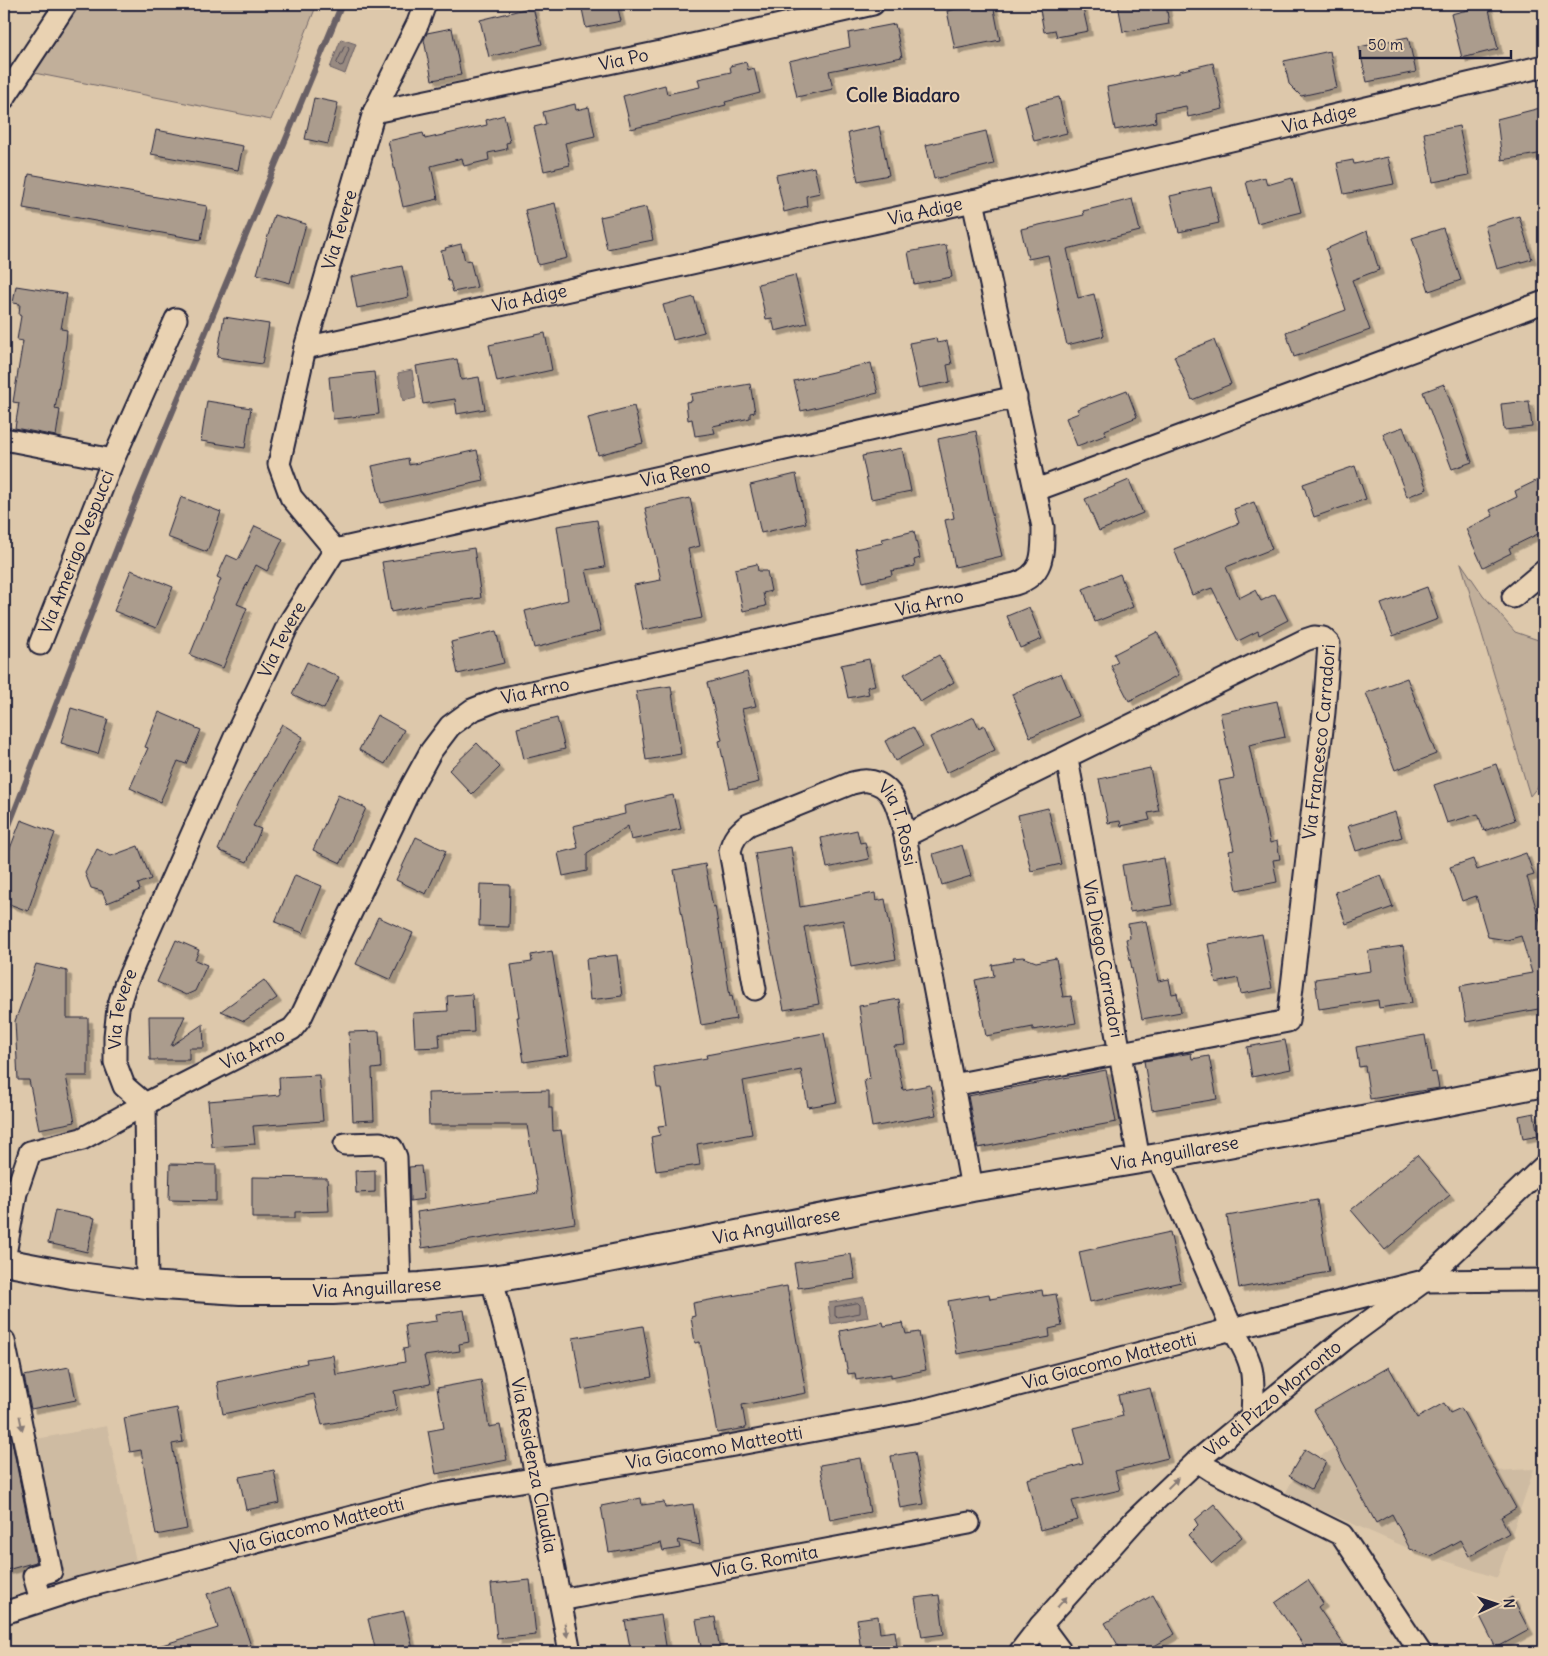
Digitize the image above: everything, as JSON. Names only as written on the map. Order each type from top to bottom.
[{"type":"main road","name":"Via Anguillarese","points":[[4,1261],[72,1275],[147,1286],[240,1291],[333,1291],[492,1279],[562,1268],[972,1188],[1361,1120],[1544,1083]]},
{"type":"street","points":[[4,98],[66,4]]},
{"type":"street","name":"Via Tevere","points":[[145,1104],[124,1086],[116,1062],[115,1036],[118,1008],[125,985],[235,737],[288,625],[335,550],[292,497],[279,464],[305,348],[374,112],[418,23],[425,4]]},
{"type":"street","name":"Via Po","points":[[374,112],[660,52],[873,4]]},
{"type":"street","name":"Via Adige","points":[[305,348],[973,201],[1544,66]]},
{"type":"street","name":"Via Arno","points":[[4,1261],[16,1193],[30,1152],[82,1139],[145,1104],[292,1029],[300,1019],[410,790],[431,751],[450,726],[472,710],[500,699],[1015,584],[1027,580],[1034,574],[1041,556],[1043,527],[973,201]]},
{"type":"street","points":[[1036,490],[1544,302]]},
{"type":"street","name":"Via Amerigo Vespucci","points":[[40,644],[113,460],[176,319]]},
{"type":"street","name":"Via Reno","points":[[335,550],[1016,397]]},
{"type":"street","name":"Via Amerigo Vespucci","points":[[4,439],[113,460]]},
{"type":"street","points":[[1513,597],[1544,571]]},
{"type":"street","name":"Via Francesco Carradori","points":[[905,836],[1305,640],[1314,637],[1323,638],[1329,644],[1324,712],[1288,1020],[1120,1053]]},
{"type":"street","name":"Via Diego Carradori","points":[[1067,758],[1120,1053],[1149,1158],[1251,1364],[1254,1381],[1252,1416]]},
{"type":"street","name":"Via T. Rossi","points":[[754,989],[730,851],[732,841],[737,833],[748,825],[852,782],[868,781],[883,786],[892,795],[905,836],[972,1188]]},
{"type":"street","points":[[953,1085],[1120,1053]]},
{"type":"street","points":[[145,1104],[147,1286]]},
{"type":"street","points":[[345,1144],[380,1143],[392,1148],[396,1157],[400,1287]]},
{"type":"street","name":"Via di Pizzo Morronto","points":[[1020,1652],[1041,1625],[1135,1520],[1197,1461],[1345,1339],[1424,1281],[1544,1166]]},
{"type":"street","name":"Via Residenza Claudia","points":[[492,1279],[515,1368],[570,1652]]},
{"type":"street","name":"Via Giacomo Matteotti","points":[[4,1612],[91,1585],[436,1495],[707,1450],[919,1411],[1424,1281],[1544,1280]]},
{"type":"street","points":[[4,1340],[51,1571],[34,1576],[41,1600]]},
{"type":"street","points":[[1197,1461],[1211,1470],[1342,1535],[1420,1652]]},
{"type":"street","name":"Via G. Romita","points":[[560,1600],[969,1523]]},
{"type":"street","points":[[1041,1625],[1061,1652]]},
{"type":"shaded area","points":[[60,4],[317,4],[271,120],[19,70]]},
{"type":"shaded area","points":[[1461,563],[1483,595],[1515,632],[1544,642],[1544,779],[1530,796]]},
{"type":"shaded area","points":[[4,1306],[31,1440],[107,1426],[136,1561],[4,1599]]},
{"type":"shaded area","points":[[1389,1367],[1422,1427],[1437,1418],[1432,1410],[1444,1403],[1450,1413],[1461,1408],[1496,1471],[1534,1469],[1497,1578],[1410,1549],[1285,1494],[1293,1479],[1289,1476],[1305,1449],[1318,1457],[1335,1448],[1314,1410]]},
{"type":"water","points":[[341,39],[356,44],[345,74],[330,68]]},
{"type":"water","points":[[412,370],[416,398],[403,401],[398,373]]},
{"type":"water","points":[[864,1297],[868,1317],[831,1324],[828,1303]]},
{"type":"building","points":[[581,4],[617,4],[621,21],[586,28]]},
{"type":"building","points":[[981,4],[993,4],[1000,40],[955,49],[947,11]]},
{"type":"building","points":[[1039,4],[1082,4],[1088,31],[1057,37],[1055,30],[1044,32]]},
{"type":"building","points":[[1118,4],[1166,4],[1169,24],[1123,32]]},
{"type":"building","points":[[1488,5],[1498,49],[1462,58],[1451,14]]},
{"type":"building","points":[[533,7],[542,44],[489,57],[480,20]]},
{"type":"building","points":[[895,24],[902,57],[829,71],[833,89],[797,97],[789,61],[850,47],[848,33]]},
{"type":"building","points":[[452,28],[461,75],[432,80],[424,40],[427,33]]},
{"type":"building","points":[[1408,37],[1416,72],[1367,82],[1359,47]]},
{"type":"building","points":[[1330,51],[1337,88],[1301,96],[1289,84],[1284,61]]},
{"type":"building","points":[[746,62],[748,70],[754,68],[760,93],[725,102],[726,105],[631,129],[623,96],[665,85],[667,94],[700,87],[698,79],[731,72],[730,66]]},
{"type":"building","points":[[1213,63],[1223,109],[1188,117],[1186,106],[1155,112],[1156,122],[1115,130],[1107,87],[1179,73],[1179,71]]},
{"type":"building","points":[[1059,97],[1067,133],[1034,141],[1025,105]]},
{"type":"building","points":[[314,98],[338,103],[328,144],[305,139]]},
{"type":"building","points":[[575,104],[576,110],[589,107],[595,136],[565,143],[570,165],[544,171],[534,127],[546,124],[543,112]]},
{"type":"building","points":[[1544,107],[1544,153],[1502,160],[1497,119]]},
{"type":"building","points":[[504,115],[510,142],[506,143],[507,149],[488,153],[489,160],[464,166],[462,158],[431,166],[438,199],[403,207],[388,141],[423,133],[425,139],[487,125],[486,120]]},
{"type":"building","points":[[879,126],[889,175],[858,181],[848,133]]},
{"type":"building","points":[[1459,126],[1469,175],[1433,182],[1424,133]]},
{"type":"building","points":[[156,130],[243,146],[238,170],[151,154]]},
{"type":"building","points":[[986,131],[994,164],[934,179],[926,145]]},
{"type":"building","points":[[1388,157],[1394,184],[1344,194],[1337,163],[1353,160],[1354,164]]},
{"type":"building","points":[[814,167],[820,193],[806,196],[807,206],[784,212],[776,175]]},
{"type":"building","points":[[29,174],[207,206],[201,240],[23,208]]},
{"type":"building","points":[[1265,177],[1267,185],[1292,178],[1301,212],[1257,223],[1246,182]]},
{"type":"building","points":[[1211,187],[1219,223],[1179,232],[1170,196]]},
{"type":"building","points":[[1132,199],[1140,231],[1067,249],[1078,298],[1094,294],[1104,336],[1067,345],[1048,255],[1028,259],[1021,229],[1084,215],[1083,211]]},
{"type":"building","points":[[555,203],[567,258],[538,265],[525,210]]},
{"type":"building","points":[[646,207],[653,240],[607,249],[600,217]]},
{"type":"building","points":[[274,215],[306,224],[290,283],[257,274]]},
{"type":"building","points":[[1519,216],[1532,259],[1497,269],[1485,226]]},
{"type":"building","points":[[1443,228],[1461,280],[1429,291],[1412,238]]},
{"type":"building","points":[[1367,231],[1379,270],[1352,280],[1370,330],[1294,357],[1286,332],[1346,310],[1326,249]]},
{"type":"building","points":[[461,244],[465,261],[470,260],[477,287],[453,292],[450,281],[448,281],[441,251],[446,250],[445,248]]},
{"type":"building","points":[[946,245],[952,277],[914,284],[908,252]]},
{"type":"building","points":[[402,266],[409,297],[357,308],[351,277]]},
{"type":"building","points":[[795,275],[807,323],[775,331],[772,318],[766,319],[758,284]]},
{"type":"building","points":[[16,286],[67,294],[61,329],[67,330],[55,409],[60,410],[56,436],[15,428],[19,403],[13,402],[23,341],[17,340],[21,316],[19,315],[20,304],[13,303]]},
{"type":"building","points":[[694,297],[704,332],[673,340],[663,305]]},
{"type":"building","points":[[224,317],[269,324],[262,364],[217,357]]},
{"type":"building","points":[[545,333],[552,370],[497,382],[489,345]]},
{"type":"building","points":[[936,338],[937,343],[947,341],[952,364],[947,365],[950,382],[918,388],[909,343]]},
{"type":"building","points":[[1214,340],[1231,384],[1192,400],[1174,356]]},
{"type":"building","points":[[457,359],[461,380],[479,377],[485,409],[457,414],[455,399],[423,404],[416,366]]},
{"type":"building","points":[[871,363],[878,393],[801,411],[794,381]]},
{"type":"building","points":[[374,372],[379,414],[333,419],[329,377]]},
{"type":"building","points":[[750,384],[755,412],[750,413],[750,418],[713,426],[715,433],[695,436],[692,419],[688,420],[686,402],[692,401],[691,394]]},
{"type":"building","points":[[1444,384],[1472,462],[1452,469],[1423,392]]},
{"type":"building","points":[[1127,390],[1137,417],[1105,430],[1106,435],[1077,446],[1066,418],[1079,413],[1077,409]]},
{"type":"building","points":[[207,401],[251,408],[245,448],[201,441]]},
{"type":"building","points":[[1529,401],[1532,427],[1504,430],[1501,404]]},
{"type":"building","points":[[634,406],[643,443],[598,455],[588,418]]},
{"type":"building","points":[[1403,427],[1427,489],[1407,497],[1383,434]]},
{"type":"building","points":[[976,431],[1002,556],[955,567],[945,520],[954,518],[938,439]]},
{"type":"building","points":[[902,448],[911,491],[871,499],[862,456]]},
{"type":"building","points":[[477,450],[484,481],[381,503],[372,466],[408,458],[409,465]]},
{"type":"building","points":[[1355,466],[1366,499],[1314,517],[1303,484]]},
{"type":"building","points":[[796,474],[806,523],[761,533],[750,485]]},
{"type":"building","points":[[1544,477],[1544,531],[1509,548],[1511,553],[1483,567],[1466,529],[1493,516],[1490,510],[1517,497],[1515,491]]},
{"type":"building","points":[[1129,480],[1143,513],[1099,531],[1085,499]]},
{"type":"building","points":[[181,497],[221,512],[207,552],[167,537]]},
{"type":"building","points":[[690,498],[700,546],[688,549],[702,618],[643,630],[634,585],[661,580],[645,508]]},
{"type":"building","points":[[1254,502],[1272,549],[1226,567],[1239,598],[1255,590],[1261,601],[1275,594],[1288,620],[1259,635],[1258,631],[1238,641],[1212,588],[1192,595],[1174,549],[1239,523],[1234,509]]},
{"type":"building","points":[[597,520],[605,567],[586,570],[601,631],[534,648],[525,611],[568,600],[557,526]]},
{"type":"building","points":[[255,526],[283,539],[267,571],[256,565],[237,604],[247,608],[223,668],[190,655],[221,579],[217,577],[227,555],[238,560]]},
{"type":"building","points":[[914,531],[920,558],[914,560],[915,566],[891,571],[892,575],[863,582],[855,549],[883,543],[882,539]]},
{"type":"building","points":[[474,548],[481,598],[419,606],[391,612],[382,562]]},
{"type":"building","points":[[757,564],[758,571],[767,571],[771,591],[763,593],[766,606],[743,611],[735,569]]},
{"type":"building","points":[[131,570],[173,587],[156,628],[114,611]]},
{"type":"building","points":[[1120,574],[1133,607],[1095,622],[1083,589]]},
{"type":"building","points":[[1427,587],[1438,619],[1393,636],[1381,604]]},
{"type":"building","points":[[1029,607],[1042,639],[1020,648],[1007,616]]},
{"type":"building","points":[[496,631],[504,663],[458,674],[451,642]]},
{"type":"building","points":[[1157,632],[1179,675],[1129,701],[1111,666],[1118,662],[1114,654]]},
{"type":"building","points":[[939,655],[954,682],[920,702],[904,674]]},
{"type":"building","points":[[869,659],[875,685],[867,687],[869,694],[848,698],[841,665]]},
{"type":"building","points":[[307,662],[339,677],[324,709],[292,694]]},
{"type":"building","points":[[747,672],[756,706],[742,709],[759,782],[730,789],[719,741],[722,740],[707,683]]},
{"type":"building","points":[[1061,673],[1079,716],[1030,737],[1012,694]]},
{"type":"building","points":[[1407,678],[1436,754],[1395,770],[1366,693]]},
{"type":"building","points":[[671,686],[681,754],[646,760],[636,691]]},
{"type":"building","points":[[1277,701],[1285,737],[1249,745],[1270,843],[1277,841],[1280,859],[1273,860],[1277,882],[1237,890],[1229,851],[1234,850],[1219,781],[1234,778],[1220,713]]},
{"type":"building","points":[[71,708],[108,719],[98,754],[61,743]]},
{"type":"building","points":[[159,712],[201,730],[186,764],[178,761],[160,802],[130,788],[148,748],[145,747]]},
{"type":"building","points":[[377,715],[404,730],[385,764],[359,750]]},
{"type":"building","points":[[974,717],[979,728],[984,725],[995,750],[946,773],[930,737]]},
{"type":"building","points":[[557,718],[565,749],[524,759],[517,728]]},
{"type":"building","points":[[282,724],[303,737],[253,826],[261,829],[247,862],[218,850],[238,803]]},
{"type":"building","points":[[913,727],[923,746],[895,761],[885,741]]},
{"type":"building","points":[[477,743],[500,767],[472,794],[449,770]]},
{"type":"building","points":[[1496,764],[1515,820],[1484,831],[1478,814],[1447,823],[1434,785]]},
{"type":"building","points":[[1150,768],[1159,811],[1148,813],[1150,820],[1121,826],[1120,821],[1108,823],[1099,779]]},
{"type":"building","points":[[338,795],[366,808],[341,863],[313,850]]},
{"type":"building","points":[[673,795],[681,829],[631,840],[628,826],[587,853],[587,871],[563,876],[558,853],[578,848],[573,826],[625,814],[624,806]]},
{"type":"building","points":[[1048,808],[1061,864],[1031,871],[1018,815]]},
{"type":"building","points":[[1395,812],[1402,837],[1356,851],[1348,826]]},
{"type":"building","points":[[21,820],[55,833],[36,883],[28,911],[4,902],[4,864]]},
{"type":"building","points":[[857,830],[860,843],[865,842],[869,859],[827,868],[821,838]]},
{"type":"building","points":[[416,837],[446,851],[426,894],[396,880]]},
{"type":"building","points":[[962,845],[971,876],[942,885],[933,854]]},
{"type":"building","points":[[138,846],[151,879],[138,884],[140,890],[107,903],[102,891],[91,888],[85,873],[97,849],[111,856]]},
{"type":"building","points":[[791,847],[800,907],[875,893],[876,901],[885,899],[896,959],[851,967],[843,920],[804,927],[819,1004],[784,1010],[766,921],[755,853]]},
{"type":"building","points":[[1526,853],[1534,875],[1527,877],[1544,935],[1544,1008],[1466,1022],[1460,986],[1532,973],[1521,936],[1507,940],[1488,937],[1476,896],[1462,901],[1450,867],[1473,859],[1477,870]]},
{"type":"building","points":[[1164,858],[1172,905],[1130,912],[1122,865]]},
{"type":"building","points":[[705,864],[713,907],[715,906],[730,996],[732,995],[736,1019],[701,1025],[674,870]]},
{"type":"building","points":[[295,875],[322,886],[303,933],[275,922]]},
{"type":"building","points":[[1381,875],[1393,907],[1346,924],[1335,892]]},
{"type":"building","points":[[480,884],[510,885],[509,927],[479,926]]},
{"type":"building","points":[[378,917],[413,933],[391,980],[356,964]]},
{"type":"building","points":[[1146,921],[1158,981],[1169,979],[1172,994],[1177,993],[1181,1012],[1142,1019],[1126,939],[1130,938],[1128,924]]},
{"type":"building","points":[[1262,934],[1272,988],[1241,994],[1238,978],[1216,983],[1208,944]]},
{"type":"building","points":[[176,940],[199,950],[195,960],[207,965],[195,991],[186,995],[157,982]]},
{"type":"building","points":[[1403,946],[1412,1003],[1379,1008],[1378,1000],[1319,1009],[1315,979],[1371,971],[1368,951]]},
{"type":"building","points":[[552,951],[569,1055],[524,1062],[511,965],[532,962],[531,955]]},
{"type":"building","points":[[617,955],[622,996],[590,1000],[586,959]]},
{"type":"building","points":[[1023,957],[1036,962],[1056,958],[1063,997],[1071,996],[1076,1023],[1033,1030],[1033,1027],[986,1036],[975,980],[994,976],[992,965],[1014,961],[1013,958]]},
{"type":"building","points":[[36,964],[67,971],[67,1018],[88,1018],[88,1076],[66,1076],[75,1122],[39,1129],[29,1080],[18,1080],[15,1021]]},
{"type":"building","points":[[264,980],[277,998],[244,1021],[221,1011]]},
{"type":"building","points":[[472,994],[474,1032],[439,1034],[440,1047],[415,1048],[413,1013],[448,1011],[447,996]]},
{"type":"building","points":[[899,999],[905,1045],[894,1046],[903,1090],[930,1085],[936,1115],[872,1127],[864,1080],[870,1079],[859,1006]]},
{"type":"building","points":[[149,1016],[185,1016],[171,1046],[203,1024],[204,1048],[189,1048],[189,1060],[150,1060]]},
{"type":"building","points":[[379,1031],[381,1068],[372,1069],[374,1120],[353,1121],[349,1032]]},
{"type":"building","points":[[824,1033],[837,1102],[808,1107],[801,1070],[743,1081],[752,1134],[697,1144],[700,1165],[656,1171],[651,1137],[660,1135],[658,1126],[667,1125],[661,1088],[657,1088],[654,1067],[707,1058],[706,1055]]},
{"type":"building","points":[[1425,1035],[1431,1073],[1436,1072],[1439,1088],[1370,1099],[1365,1066],[1359,1067],[1356,1047]]},
{"type":"building","points":[[1285,1040],[1291,1069],[1252,1077],[1247,1047]]},
{"type":"building","points":[[1191,1053],[1192,1059],[1209,1056],[1217,1099],[1152,1110],[1144,1061]]},
{"type":"building","points":[[1106,1070],[1116,1122],[978,1148],[968,1096]]},
{"type":"building","points":[[319,1075],[323,1121],[253,1126],[255,1144],[212,1147],[208,1101],[280,1095],[279,1077]]},
{"type":"building","points":[[549,1090],[549,1108],[552,1108],[553,1131],[561,1130],[575,1223],[422,1248],[417,1212],[538,1193],[527,1125],[429,1125],[428,1093]]},
{"type":"building","points":[[1534,1113],[1538,1136],[1523,1139],[1519,1116]]},
{"type":"building","points":[[1417,1155],[1450,1195],[1385,1250],[1351,1210]]},
{"type":"building","points":[[170,1164],[216,1165],[216,1201],[169,1200]]},
{"type":"building","points":[[421,1166],[424,1199],[410,1201],[409,1167]]},
{"type":"building","points":[[375,1170],[375,1192],[356,1193],[355,1171]]},
{"type":"building","points":[[252,1177],[327,1178],[329,1211],[295,1212],[295,1218],[252,1218]]},
{"type":"building","points":[[1317,1200],[1329,1272],[1239,1288],[1227,1216]]},
{"type":"building","points":[[55,1210],[95,1218],[87,1252],[48,1243]]},
{"type":"building","points":[[1170,1232],[1181,1282],[1090,1302],[1079,1252]]},
{"type":"building","points":[[851,1254],[855,1279],[798,1288],[794,1263]]},
{"type":"building","points":[[787,1286],[806,1393],[742,1405],[746,1428],[717,1433],[700,1342],[695,1343],[691,1317],[695,1316],[693,1303]]},
{"type":"building","points":[[1042,1290],[1043,1296],[1056,1294],[1062,1326],[1049,1329],[1050,1337],[957,1354],[948,1301],[989,1294],[990,1299]]},
{"type":"building","points":[[464,1310],[469,1342],[459,1344],[460,1351],[424,1356],[430,1384],[394,1391],[397,1410],[322,1425],[314,1394],[223,1414],[217,1382],[307,1363],[306,1359],[333,1355],[336,1375],[405,1362],[403,1349],[408,1348],[405,1325],[437,1321],[436,1314]]},
{"type":"building","points":[[883,1322],[884,1326],[903,1323],[906,1334],[919,1332],[926,1370],[891,1377],[891,1374],[856,1380],[855,1373],[848,1374],[840,1331]]},
{"type":"building","points":[[643,1326],[652,1377],[582,1390],[573,1338]]},
{"type":"building","points":[[69,1367],[76,1400],[31,1409],[24,1376]]},
{"type":"building","points":[[1389,1367],[1417,1418],[1444,1403],[1450,1413],[1461,1408],[1516,1508],[1501,1517],[1509,1533],[1469,1556],[1460,1540],[1431,1556],[1410,1549],[1392,1514],[1376,1523],[1314,1410]]},
{"type":"building","points":[[481,1380],[489,1427],[500,1425],[507,1460],[436,1474],[428,1431],[444,1428],[437,1388]]},
{"type":"building","points":[[1150,1388],[1168,1458],[1115,1471],[1120,1490],[1072,1501],[1078,1520],[1040,1530],[1027,1479],[1083,1464],[1074,1428],[1123,1416],[1118,1395]]},
{"type":"building","points":[[4,1402],[36,1562],[7,1570],[4,1554]]},
{"type":"building","points":[[177,1408],[183,1442],[172,1444],[187,1529],[156,1535],[141,1450],[130,1452],[124,1418]]},
{"type":"building","points":[[1305,1449],[1326,1462],[1311,1489],[1289,1476]]},
{"type":"building","points":[[915,1452],[924,1504],[900,1508],[891,1456]]},
{"type":"building","points":[[860,1458],[870,1512],[830,1520],[820,1465]]},
{"type":"building","points":[[274,1470],[280,1503],[246,1510],[239,1477]]},
{"type":"building","points":[[641,1498],[642,1505],[664,1502],[665,1508],[693,1504],[700,1545],[678,1540],[680,1548],[663,1551],[661,1543],[609,1552],[601,1506]]},
{"type":"building","points":[[1214,1504],[1242,1537],[1212,1563],[1188,1535],[1198,1525],[1195,1520]]},
{"type":"building","points":[[530,1580],[536,1635],[497,1639],[491,1584]]},
{"type":"building","points":[[1308,1580],[1323,1603],[1318,1607],[1349,1652],[1308,1652],[1275,1603]]},
{"type":"building","points":[[231,1586],[253,1652],[153,1652],[152,1648],[218,1628],[207,1594]]},
{"type":"building","points":[[939,1595],[944,1634],[922,1637],[915,1598]]},
{"type":"building","points":[[1153,1595],[1175,1634],[1144,1652],[1122,1652],[1105,1623]]},
{"type":"building","points":[[1512,1597],[1529,1630],[1496,1648],[1479,1614]]},
{"type":"building","points":[[404,1611],[413,1649],[399,1652],[376,1652],[368,1619]]},
{"type":"building","points":[[661,1615],[667,1652],[631,1652],[625,1621]]},
{"type":"building","points":[[878,1616],[880,1633],[895,1631],[897,1647],[861,1652],[857,1619]]},
{"type":"building","points":[[715,1617],[720,1652],[702,1652],[696,1620]]},
{"type":"waterway","points":[[4,838],[131,512],[342,4]]},
{"type":"district","name":"Colle Biadaro","points":[[903,95]]}]
